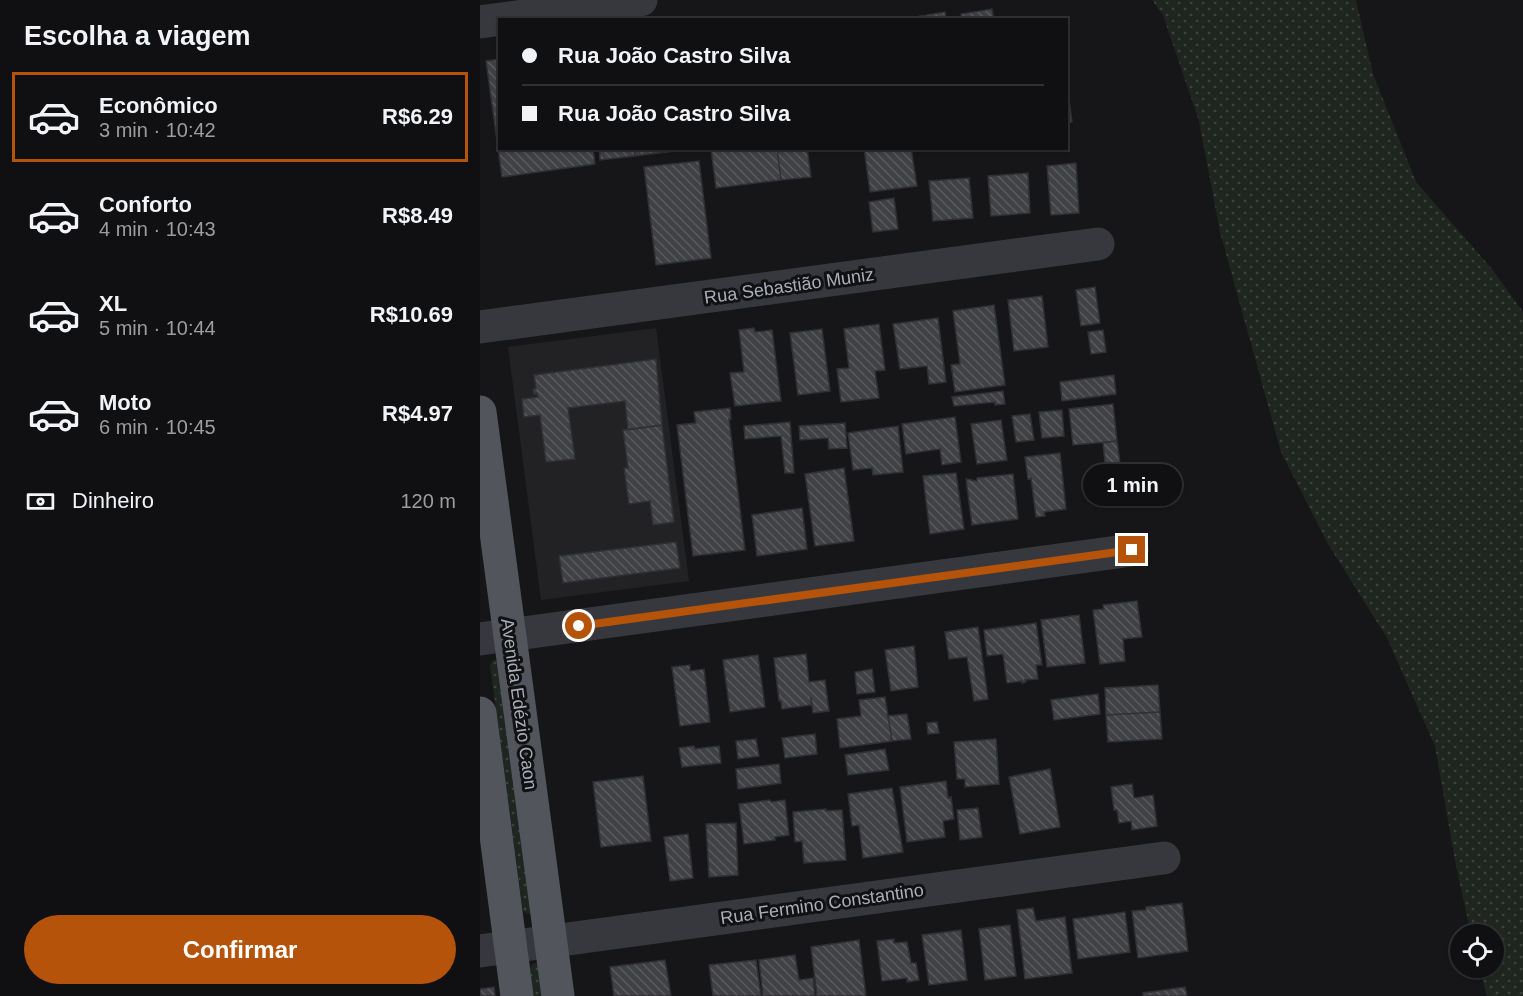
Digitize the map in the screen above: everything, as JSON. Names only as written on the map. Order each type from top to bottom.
[{"type":"main road","name":"Avenida Edézio Caon","points":[[480,412],[495,638],[551,941],[558,996]]},
{"type":"main road","points":[[480,712],[495,949],[517,996]]},
{"type":"street","points":[[509,18],[641,0]]},
{"type":"street","points":[[480,22],[498,20]]},
{"type":"street","name":"Rua Sebastião Muniz","points":[[480,327],[1098,244]]},
{"type":"street","points":[[495,638],[1132,550]]},
{"type":"street","name":"Rua Fermino Constantino","points":[[495,949],[1164,858]]},
{"type":"shaded area","points":[[1152,0],[1356,0],[1373,74],[1416,182],[1492,269],[1523,312],[1523,996],[1487,996],[1482,978],[1504,978],[1504,924],[1469,924],[1435,746],[1387,638],[1328,544],[1281,452],[1220,232],[1199,121],[1163,15]]},
{"type":"shaded area","points":[[656,328],[689,581],[541,600],[508,347]]},
{"type":"shaded area","points":[[499,659],[533,913],[528,914],[523,911],[490,665],[493,660]]},
{"type":"shaded area","points":[[538,963],[546,996],[533,996],[530,968],[533,964]]},
{"type":"building","points":[[992,9],[994,18],[962,18],[961,14]]},
{"type":"building","points":[[945,12],[946,18],[908,18]]},
{"type":"building","points":[[498,59],[498,148],[486,61]]},
{"type":"building","points":[[1068,100],[1069,100],[1072,122],[1068,123]]},
{"type":"building","points":[[498,150],[593,150],[595,164],[502,177]]},
{"type":"building","points":[[599,150],[634,150],[635,156],[600,160]]},
{"type":"building","points":[[634,150],[683,150],[635,156]]},
{"type":"building","points":[[711,150],[777,150],[781,180],[716,188]]},
{"type":"building","points":[[777,150],[807,150],[811,177],[781,180]]},
{"type":"building","points":[[864,150],[911,150],[917,186],[870,192]]},
{"type":"building","points":[[699,161],[711,258],[656,265],[644,167]]},
{"type":"building","points":[[1076,163],[1079,213],[1051,215],[1047,166]]},
{"type":"building","points":[[1028,173],[1030,213],[991,216],[988,176]]},
{"type":"building","points":[[969,178],[973,218],[933,221],[929,181]]},
{"type":"building","points":[[894,198],[898,229],[873,232],[869,202]]},
{"type":"building","points":[[1095,287],[1100,323],[1081,326],[1076,290]]},
{"type":"building","points":[[1042,296],[1048,347],[1014,351],[1008,300]]},
{"type":"building","points":[[994,305],[1005,385],[955,392],[951,365],[960,364],[953,311]]},
{"type":"building","points":[[938,318],[946,382],[929,384],[927,366],[900,369],[893,324]]},
{"type":"building","points":[[879,324],[885,370],[875,371],[879,398],[841,402],[837,369],[849,368],[844,329]]},
{"type":"building","points":[[754,328],[755,332],[772,330],[781,401],[735,406],[730,373],[744,372],[739,330]]},
{"type":"building","points":[[822,329],[830,391],[798,395],[790,333]]},
{"type":"building","points":[[1103,330],[1106,352],[1091,354],[1088,332]]},
{"type":"building","points":[[656,359],[662,425],[628,430],[625,401],[568,408],[575,459],[546,462],[540,415],[524,417],[522,399],[538,397],[537,393],[534,394],[533,389],[536,389],[534,375]]},
{"type":"building","points":[[1114,375],[1116,394],[1062,401],[1060,382]]},
{"type":"building","points":[[1003,391],[1005,404],[995,405],[995,402],[954,406],[952,397]]},
{"type":"building","points":[[1113,404],[1117,441],[1073,445],[1069,409]]},
{"type":"building","points":[[730,408],[731,419],[729,419],[745,550],[693,556],[677,425],[696,423],[694,412]]},
{"type":"building","points":[[1062,410],[1064,436],[1042,438],[1039,412]]},
{"type":"building","points":[[1030,414],[1034,440],[1016,442],[1012,416]]},
{"type":"building","points":[[955,417],[961,462],[942,465],[940,449],[906,454],[902,424]]},
{"type":"building","points":[[1001,420],[1007,460],[977,464],[971,424]]},
{"type":"building","points":[[790,422],[794,473],[785,473],[781,436],[745,439],[744,426]]},
{"type":"building","points":[[845,423],[847,448],[829,449],[828,438],[800,440],[799,426]]},
{"type":"building","points":[[662,425],[674,522],[653,525],[650,501],[629,504],[624,468],[628,468],[623,430]]},
{"type":"building","points":[[898,426],[903,472],[873,475],[872,468],[853,470],[848,433]]},
{"type":"building","points":[[1117,441],[1121,470],[1106,472],[1103,443]]},
{"type":"building","points":[[1060,453],[1066,509],[1044,512],[1045,516],[1036,517],[1031,478],[1028,479],[1025,457]]},
{"type":"building","points":[[844,468],[854,541],[815,546],[805,474]]},
{"type":"building","points":[[956,473],[964,529],[930,534],[923,476]]},
{"type":"building","points":[[1013,474],[1018,519],[972,525],[966,479],[977,481],[977,478]]},
{"type":"building","points":[[802,508],[807,549],[757,556],[752,515]]},
{"type":"building","points":[[676,542],[680,568],[563,583],[559,556]]},
{"type":"building","points":[[1137,601],[1142,637],[1123,639],[1125,661],[1100,664],[1093,610],[1104,609],[1103,605]]},
{"type":"building","points":[[1079,615],[1085,663],[1047,667],[1041,620]]},
{"type":"building","points":[[1036,623],[1042,665],[1036,665],[1038,679],[1025,680],[1026,682],[1022,683],[1022,681],[1007,683],[1003,654],[987,656],[984,630]]},
{"type":"building","points":[[978,627],[988,699],[974,701],[967,657],[949,659],[945,632]]},
{"type":"building","points":[[914,646],[918,687],[891,691],[885,650]]},
{"type":"building","points":[[806,654],[809,682],[825,680],[829,711],[813,713],[811,697],[811,705],[782,709],[774,658]]},
{"type":"building","points":[[758,655],[765,707],[730,712],[723,660]]},
{"type":"building","points":[[690,665],[690,671],[704,669],[710,722],[680,726],[672,667]]},
{"type":"building","points":[[872,669],[875,692],[857,694],[855,672]]},
{"type":"building","points":[[1158,685],[1160,712],[1106,715],[1105,688]]},
{"type":"building","points":[[1098,694],[1100,714],[1054,720],[1051,700]]},
{"type":"building","points":[[885,697],[892,741],[840,748],[837,719],[861,716],[859,700]]},
{"type":"building","points":[[1160,712],[1162,739],[1108,742],[1106,715]]},
{"type":"building","points":[[907,714],[911,739],[892,741],[888,716]]},
{"type":"building","points":[[937,722],[939,733],[928,734],[927,723]]},
{"type":"building","points":[[815,734],[817,754],[785,758],[782,738]]},
{"type":"building","points":[[756,739],[759,756],[738,759],[736,741]]},
{"type":"building","points":[[996,739],[999,784],[965,787],[965,779],[957,779],[954,742]]},
{"type":"building","points":[[694,746],[695,749],[719,746],[721,763],[682,767],[679,748]]},
{"type":"building","points":[[885,749],[889,770],[848,775],[845,755]]},
{"type":"building","points":[[779,764],[781,783],[738,789],[736,769]]},
{"type":"building","points":[[1050,769],[1060,827],[1020,834],[1009,777]]},
{"type":"building","points":[[643,776],[651,841],[601,847],[593,782]]},
{"type":"building","points":[[946,781],[954,819],[943,821],[945,837],[907,842],[900,787]]},
{"type":"building","points":[[1132,784],[1134,798],[1153,795],[1157,826],[1132,830],[1131,821],[1119,823],[1117,810],[1114,810],[1111,787]]},
{"type":"building","points":[[892,788],[903,852],[863,858],[859,825],[852,826],[848,794]]},
{"type":"building","points":[[770,800],[771,802],[785,800],[789,835],[775,837],[775,840],[744,844],[739,804]]},
{"type":"building","points":[[978,808],[982,837],[960,840],[957,810]]},
{"type":"building","points":[[826,809],[826,811],[842,810],[846,860],[804,863],[802,841],[795,842],[793,812]]},
{"type":"building","points":[[736,823],[738,875],[709,877],[706,824]]},
{"type":"building","points":[[688,834],[693,878],[670,881],[664,837]]},
{"type":"building","points":[[1182,903],[1188,951],[1138,958],[1132,911]]},
{"type":"building","points":[[1033,908],[1036,921],[1065,917],[1072,973],[1025,979],[1017,910]]},
{"type":"building","points":[[1125,912],[1130,952],[1078,959],[1073,919]]},
{"type":"building","points":[[1010,925],[1016,976],[985,980],[979,929]]},
{"type":"building","points":[[961,930],[967,980],[929,985],[922,935]]},
{"type":"building","points":[[894,939],[894,943],[907,942],[911,963],[916,963],[919,980],[907,982],[907,978],[882,981],[877,941]]},
{"type":"building","points":[[859,940],[866,996],[817,996],[811,947]]},
{"type":"building","points":[[795,955],[799,980],[813,978],[815,996],[763,996],[759,960]]},
{"type":"building","points":[[665,960],[671,996],[614,996],[610,967]]},
{"type":"building","points":[[756,960],[761,996],[713,996],[709,965]]},
{"type":"building","points":[[494,987],[495,996],[480,996],[480,989]]},
{"type":"building","points":[[1185,987],[1187,996],[1143,996],[1143,993]]},
{"type":"route","points":[[579,626],[1132,550]]}]
